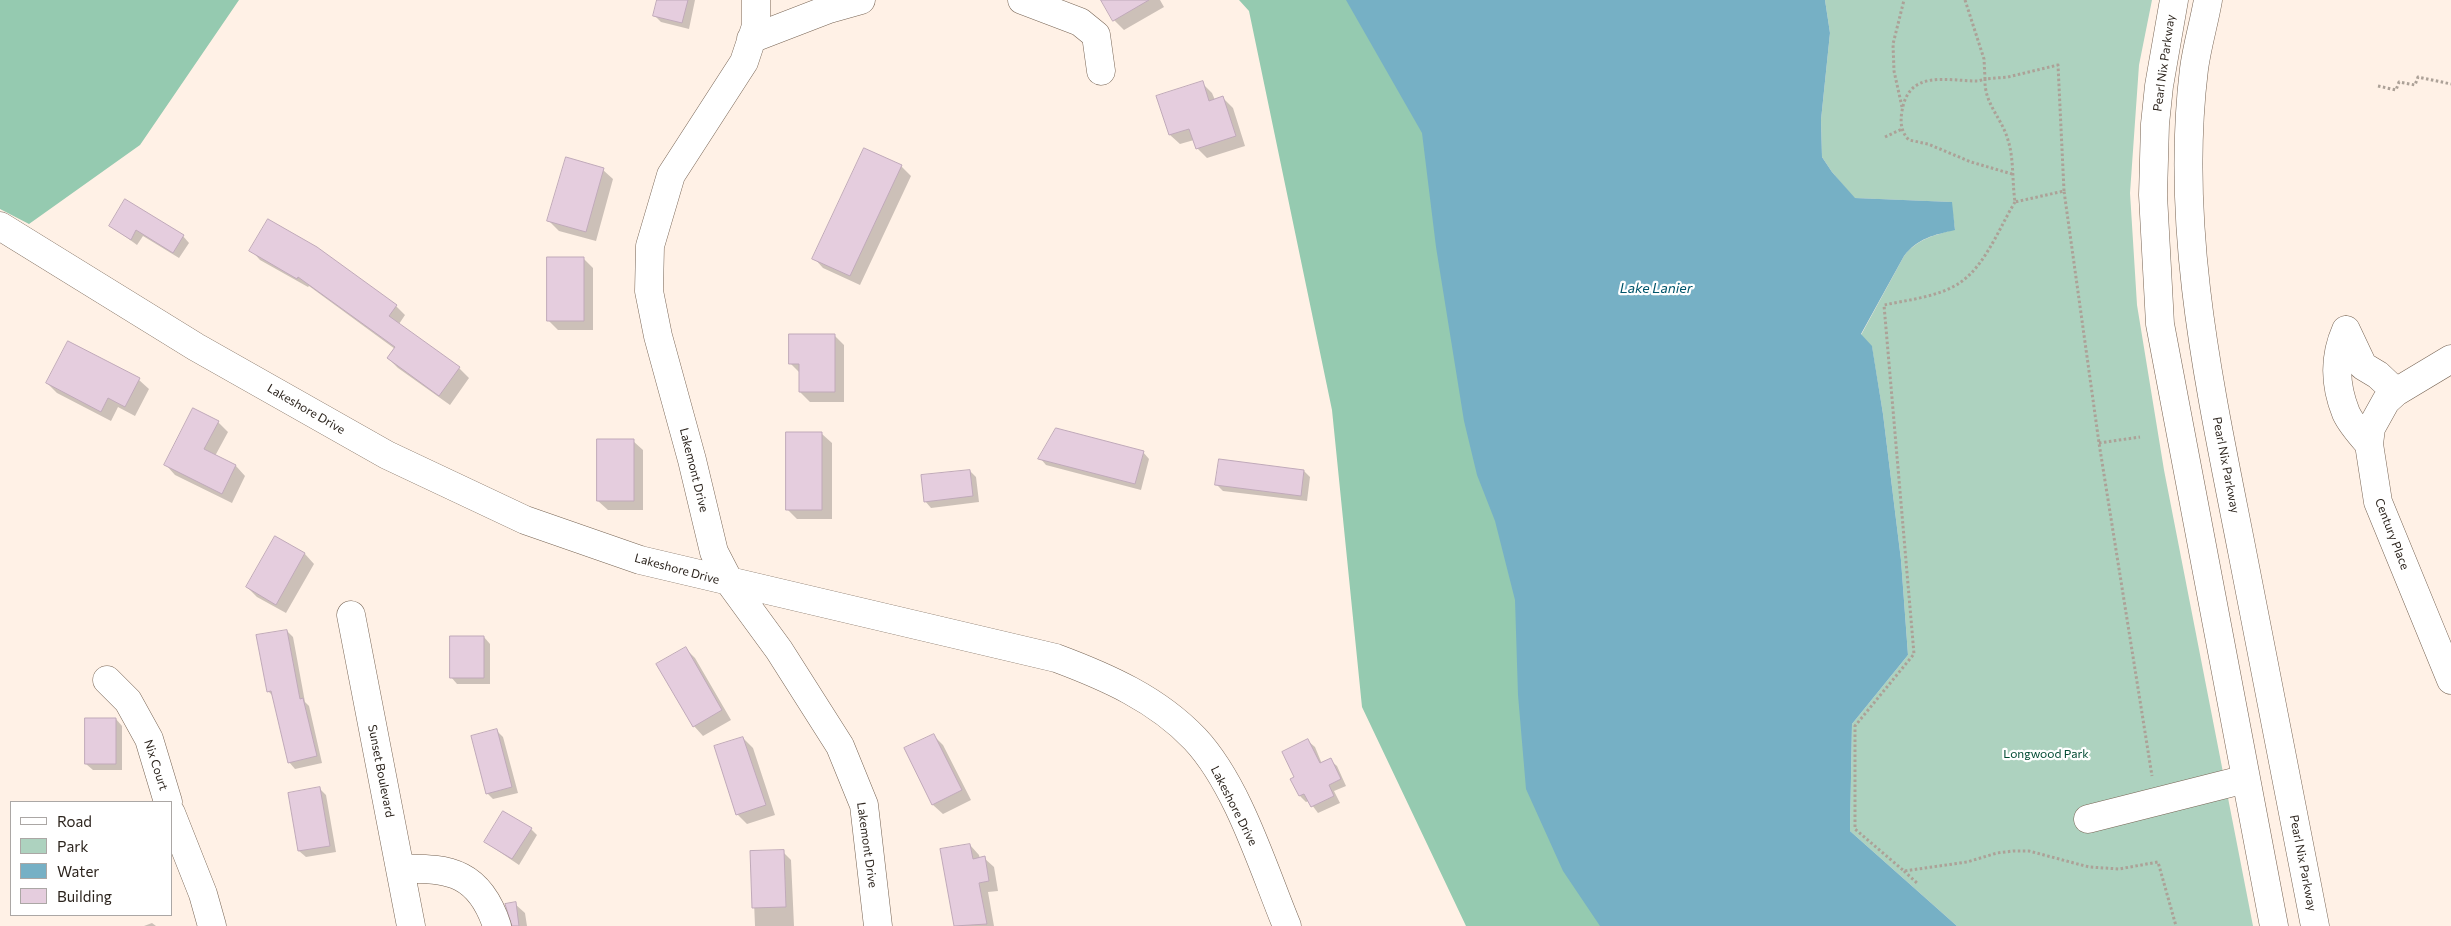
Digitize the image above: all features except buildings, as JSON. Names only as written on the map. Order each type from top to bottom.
[{"type":"street","name":"Lakemont Drive","points":[[756,0],[756,26],[744,62],[671,175],[650,246],[649,291],[658,336],[692,460],[714,552],[730,583],[779,650],[840,746],[864,806],[878,926]]},
{"type":"street","points":[[751,39],[829,9],[861,0]]},
{"type":"street","points":[[1022,0],[1080,22],[1096,35],[1101,71]]},
{"type":"street","name":"Pearl Nix Parkway","points":[[2174,0],[2159,86],[2155,124],[2153,195],[2160,324],[2274,926]]},
{"type":"street","name":"Pearl Nix Parkway","points":[[2208,0],[2194,68],[2190,124],[2188,188],[2191,254],[2208,375],[2316,926]]},
{"type":"street","name":"Lakeshore Drive","points":[[0,226],[196,347],[387,455],[525,520],[640,560],[730,583],[1056,658],[1101,675],[1137,694],[1168,714],[1196,740],[1221,773],[1248,829],[1287,926]]},
{"type":"street","points":[[2369,444],[2347,414],[2340,393],[2336,370],[2346,330],[2363,366],[2378,375],[2396,392]]},
{"type":"street","name":"Century Place","points":[[2451,359],[2396,392],[2378,413],[2371,428],[2369,444],[2378,502],[2451,680]]},
{"type":"street","name":"Sunset Boulevard","points":[[351,615],[411,926]]},
{"type":"street","name":"Nix Court","points":[[107,680],[128,701],[149,739],[168,801]]},
{"type":"street","points":[[2088,819],[2246,779]]},
{"type":"street","points":[[172,816],[203,894],[212,926]]},
{"type":"street","points":[[401,869],[432,868],[456,873],[482,894],[497,926]]},
{"type":"path","points":[[1904,0],[1893,44],[1894,71],[1902,110],[1902,129],[1908,140],[1928,144],[1971,162],[2012,174]]},
{"type":"path","points":[[1918,884],[1855,829],[1855,726],[1914,654],[1884,305],[1939,292],[1959,284],[1979,264],[2015,202],[2007,137],[1986,96],[1984,59],[1965,0]]},
{"type":"path","points":[[1902,110],[1912,89],[1926,80],[1978,81],[2008,77],[2058,65],[2064,192],[2099,443],[2152,776]]},
{"type":"path","points":[[2378,86],[2396,90],[2399,82],[2415,85],[2418,77],[2451,84]]},
{"type":"path","points":[[1885,137],[1902,129]]},
{"type":"path","points":[[2015,202],[2064,192]]},
{"type":"path","points":[[2099,443],[2140,437]]},
{"type":"path","points":[[1904,871],[1967,862],[1997,853],[2029,851],[2089,867],[2119,869],[2158,862],[2176,926]]},
{"type":"green space","points":[[0,0],[239,0],[140,145],[29,224],[0,209]]},
{"type":"green space","points":[[1239,0],[1386,0],[1469,235],[1619,926],[1466,926],[1362,707],[1332,410],[1249,11]]},
{"type":"green space","name":"Longwood Park","points":[[1825,0],[2152,0],[2139,65],[2130,193],[2137,305],[2164,470],[2253,926],[1957,926],[1850,831],[1852,724],[1908,655],[1901,560],[1883,414],[1872,347],[1861,335],[1909,250],[1927,238],[1955,229],[1951,202],[1854,198],[1822,157],[1821,120],[1830,33]]},
{"type":"water","name":"Lake Lanier","points":[[1346,0],[1825,0],[1830,33],[1821,120],[1822,157],[1832,172],[1855,198],[1952,202],[1955,230],[1927,238],[1909,250],[1861,334],[1872,346],[1883,414],[1901,560],[1908,655],[1852,724],[1850,831],[1957,926],[1600,926],[1563,871],[1526,789],[1518,695],[1515,600],[1495,521],[1477,475],[1464,421],[1436,247],[1422,133]]}]
